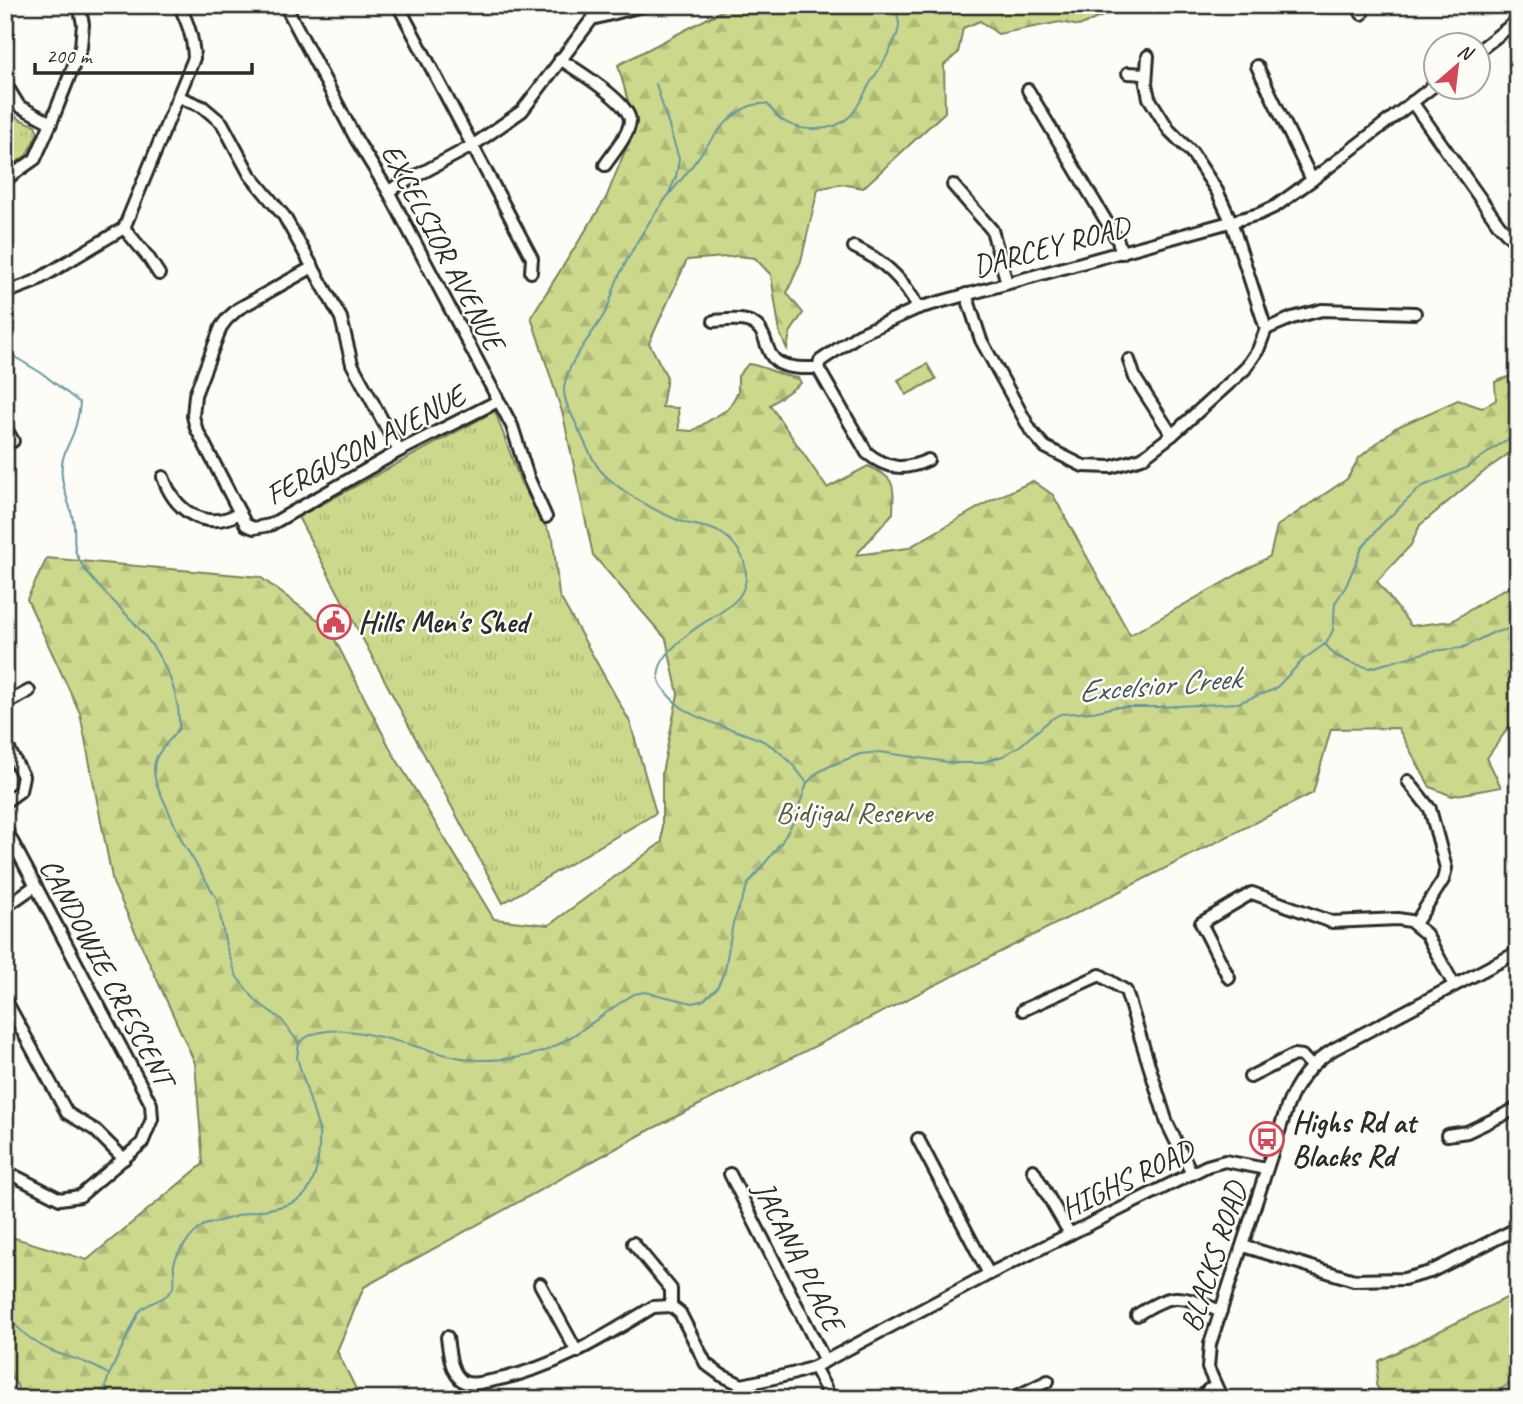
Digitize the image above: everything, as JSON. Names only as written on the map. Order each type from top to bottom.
[{"type":"street","points":[[5,180],[35,159],[51,123],[82,47],[83,24],[79,5]]},
{"type":"street","points":[[5,293],[34,282],[124,228],[194,58],[194,41],[179,5]]},
{"type":"street","name":"EXCELSIOR AVENUE","points":[[285,5],[356,139],[388,191],[512,426],[528,477],[546,517]]},
{"type":"street","points":[[398,5],[532,258],[531,272]]},
{"type":"street","points":[[591,5],[597,16]]},
{"type":"street","points":[[388,191],[472,146],[522,111],[586,23],[597,16],[646,5]]},
{"type":"street","points":[[1492,40],[1518,20]]},
{"type":"street","points":[[966,293],[981,340],[1031,431],[1045,447],[1083,466],[1111,467],[1142,458],[1172,435],[1245,369],[1258,350],[1266,329],[1231,221],[1217,191],[1192,153],[1169,130],[1152,104],[1147,89],[1148,56]]},
{"type":"street","points":[[560,59],[625,107],[629,115],[630,123],[626,132],[605,164]]},
{"type":"street","points":[[1256,65],[1312,180]]},
{"type":"street","points":[[1128,73],[1146,74]]},
{"type":"street","points":[[5,83],[19,106],[51,123]]},
{"type":"street","points":[[1028,90],[1118,241],[1122,253]]},
{"type":"street","name":"DARCEY ROAD","points":[[818,368],[825,356],[860,334],[918,308],[1259,214],[1276,206],[1312,180],[1422,94]]},
{"type":"street","points":[[179,97],[204,107],[222,123],[250,175],[284,216],[341,318],[352,364],[399,451]]},
{"type":"street","points":[[1412,102],[1499,225],[1518,245]]},
{"type":"street","points":[[953,185],[992,230],[1007,283]]},
{"type":"street","points":[[124,228],[149,257],[159,274]]},
{"type":"street","points":[[854,247],[879,259],[889,268],[909,289],[918,308]]},
{"type":"street","name":"FERGUSON AVENUE","points":[[313,267],[232,313],[221,327],[195,395],[195,428],[246,525],[262,528],[399,451],[499,401]]},
{"type":"street","points":[[1266,329],[1322,310],[1415,313]]},
{"type":"street","points":[[714,321],[747,321],[763,333],[770,354],[779,362],[790,367],[818,368],[867,453],[877,460],[897,468],[914,466],[928,460]]},
{"type":"street","points":[[1129,360],[1135,377],[1172,435]]},
{"type":"street","points":[[5,427],[13,441]]},
{"type":"street","points":[[163,477],[177,504],[191,515],[218,519],[230,518],[240,513]]},
{"type":"street","points":[[5,704],[29,691]]},
{"type":"street","points":[[5,742],[23,781],[18,795],[5,802]]},
{"type":"street","points":[[1408,781],[1430,809],[1446,868],[1443,880],[1415,924]]},
{"type":"street","name":"CANDOWIE CRESCENT","points":[[5,828],[151,1104],[152,1119],[142,1143],[80,1196],[60,1199],[5,1171]]},
{"type":"street","points":[[5,907],[34,886]]},
{"type":"street","points":[[1229,978],[1201,923],[1252,893],[1332,922],[1398,919],[1415,924],[1430,941],[1454,985]]},
{"type":"street","points":[[1266,1169],[1290,1098],[1311,1066],[1334,1049],[1518,952]]},
{"type":"street","points":[[1023,1010],[1100,975],[1126,990],[1167,1123],[1192,1174]]},
{"type":"street","points":[[5,999],[67,1113],[95,1130],[124,1159]]},
{"type":"street","points":[[1250,1077],[1294,1055],[1302,1056],[1311,1066]]},
{"type":"street","points":[[1447,1135],[1467,1132],[1518,1108]]},
{"type":"street","points":[[918,1139],[989,1274]]},
{"type":"street","name":"HIGHS ROAD","points":[[634,1243],[671,1289],[671,1306],[680,1312],[706,1364],[721,1376],[742,1385],[759,1383],[814,1367],[989,1274],[1207,1166],[1225,1161],[1266,1169]]},
{"type":"street","name":"BLACKS ROAD","points":[[1222,1399],[1207,1359],[1266,1169]]},
{"type":"street","points":[[1033,1170],[1070,1234]]},
{"type":"street","name":"JACANA PLACE","points":[[730,1174],[825,1361]]},
{"type":"street","points":[[1243,1245],[1354,1280],[1404,1279],[1430,1272],[1518,1228]]},
{"type":"street","points":[[540,1284],[577,1352]]},
{"type":"street","points":[[1137,1315],[1163,1299],[1172,1297],[1180,1297],[1221,1311]]},
{"type":"street","points":[[447,1337],[453,1369],[464,1381],[472,1384],[556,1363],[653,1307],[671,1306]]},
{"type":"street","points":[[814,1367],[831,1399]]},
{"type":"street","points":[[1011,1399],[1048,1381]]},
{"type":"street","points":[[1201,1399],[1208,1390],[1216,1387]]},
{"type":"green space","name":"Bidjigal Reserve","points":[[733,5],[1129,5],[1079,26],[1060,22],[998,34],[980,21],[963,28],[958,53],[944,65],[945,112],[863,188],[841,184],[818,189],[801,261],[787,293],[803,313],[790,333],[787,349],[780,334],[771,275],[755,258],[738,256],[687,260],[649,343],[667,377],[662,407],[678,408],[679,430],[692,431],[728,409],[738,392],[738,376],[748,364],[798,378],[801,383],[770,405],[827,488],[868,466],[884,474],[893,489],[893,513],[856,555],[908,548],[990,501],[1033,481],[1053,495],[1130,635],[1270,556],[1277,526],[1347,479],[1359,458],[1395,428],[1458,400],[1482,408],[1496,400],[1495,382],[1518,373],[1518,447],[1420,525],[1411,545],[1377,581],[1411,626],[1452,621],[1502,590],[1518,586],[1518,719],[1513,721],[1487,758],[1501,787],[1452,796],[1430,787],[1398,728],[1331,729],[1313,793],[644,1133],[364,1287],[337,1351],[361,1399],[20,1399],[17,1385],[5,1370],[5,1235],[87,1260],[203,1164],[195,1063],[113,883],[80,713],[27,599],[47,558],[260,577],[329,628],[392,752],[494,919],[549,925],[662,842],[662,773],[678,694],[666,639],[593,555],[563,415],[531,317],[606,198],[635,126],[618,65]]},
{"type":"green space","points":[[7,109],[21,120],[35,125],[38,132],[27,155],[5,170]]},
{"type":"green space","points":[[927,364],[936,379],[906,395],[898,380]]},
{"type":"green space","points":[[495,411],[521,483],[553,539],[559,595],[630,722],[656,813],[503,903],[298,517]]},
{"type":"green space","points":[[1518,1292],[1518,1399],[1385,1399],[1376,1385],[1379,1361]]},
{"type":"waterway","points":[[807,783],[775,748],[693,714],[681,707],[661,685],[659,670],[673,648],[692,631],[738,599],[746,579],[744,561],[736,547],[721,533],[680,521],[659,511],[637,500],[608,478],[588,449],[567,404],[564,388],[566,377],[576,357],[602,319],[618,278],[640,237],[718,132],[729,120],[753,105],[767,104],[782,120],[806,129],[841,123],[858,105],[896,38],[899,25],[895,9],[897,5]]},
{"type":"waterway","points":[[656,84],[679,159],[676,177],[669,193]]},
{"type":"waterway","points":[[5,351],[43,374],[80,403],[76,426],[62,464],[64,488],[73,518],[76,553],[89,575],[143,633],[170,677],[175,693],[179,728],[156,758],[156,783],[182,841],[217,899],[226,946],[237,977],[256,1001],[281,1019],[298,1042]]},
{"type":"waterway","points":[[1326,644],[1333,630],[1335,603],[1346,586],[1362,548],[1381,525],[1421,487],[1466,468],[1503,442],[1518,436]]},
{"type":"waterway","name":"Excelsior Creek","points":[[107,1399],[106,1385],[109,1375],[139,1312],[171,1291],[174,1284],[175,1259],[191,1237],[204,1225],[290,1204],[303,1196],[309,1188],[318,1159],[319,1130],[297,1058],[299,1043],[315,1033],[336,1030],[360,1033],[460,1058],[501,1059],[531,1055],[549,1049],[634,994],[645,992],[693,1003],[704,1000],[717,988],[725,970],[733,923],[748,884],[781,843],[794,821],[807,783],[830,766],[860,754],[880,752],[954,763],[980,763],[1003,756],[1021,745],[1060,714],[1093,712],[1115,707],[1238,703],[1275,689],[1304,659],[1325,644],[1335,655],[1370,668],[1431,651],[1462,648],[1492,633],[1518,627]]},
{"type":"waterway","points":[[5,1313],[35,1342],[108,1374]]},
{"type":"waterway","points":[[1485,1399],[1518,1378]]},
{"type":"place","name":"Hills Men's Shed","points":[[334,622]]},
{"type":"place","name":"Highs Rd at Blacks Rd","points":[[1267,1139]]}]
